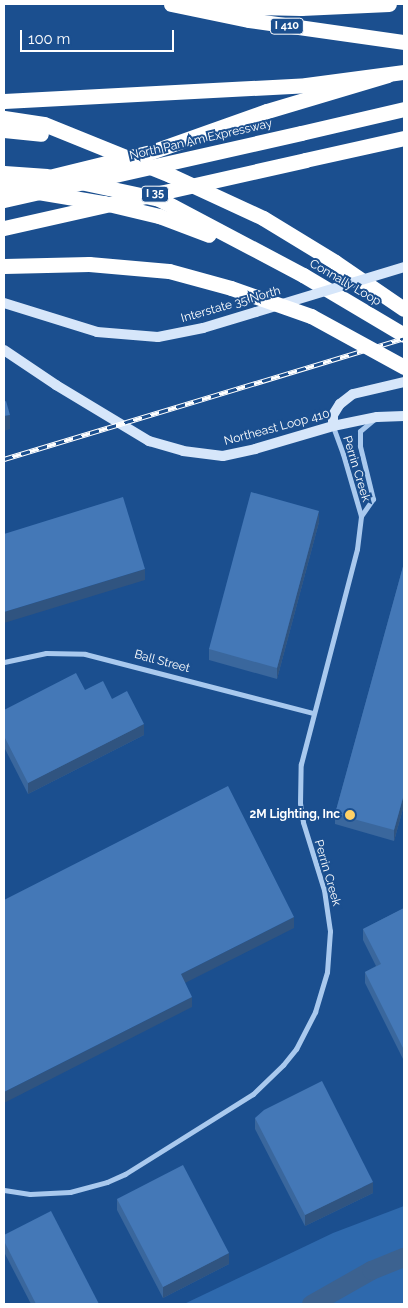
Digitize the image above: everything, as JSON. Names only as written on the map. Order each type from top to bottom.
[{"type":"highway","points":[[172,4],[301,8],[389,4]]},
{"type":"highway","name":"I 410","points":[[172,4],[250,20],[404,42]]},
{"type":"highway","points":[[4,101],[306,85],[404,72]]},
{"type":"highway","points":[[4,187],[151,152],[267,111],[388,75]]},
{"type":"highway","name":"North Pan Am Expressway","points":[[4,200],[404,109]]},
{"type":"highway","points":[[4,118],[44,124],[170,175],[263,218],[335,262],[404,309]]},
{"type":"highway","points":[[4,130],[58,136],[103,148]]},
{"type":"highway","name":"I 35","points":[[4,228],[404,138]]},
{"type":"highway","points":[[4,173],[56,177],[159,199],[269,258]]},
{"type":"highway","points":[[4,187],[104,203],[159,216],[269,258]]},
{"type":"highway","name":"Connally Loop","points":[[269,258],[359,308],[404,337]]},
{"type":"highway","points":[[4,266],[89,264],[169,271],[231,288],[310,316],[404,367]]},
{"type":"main road","name":"Interstate 35 North","points":[[4,303],[97,332],[149,336],[203,328],[404,267]]},
{"type":"main road","name":"Northeast Loop 410","points":[[4,350],[56,385],[149,442],[183,451],[223,456],[256,449],[333,426],[377,417],[404,416]]},
{"type":"main road","points":[[333,426],[333,415],[340,404],[352,394],[404,382]]},
{"type":"street","name":"Perrin Creek","points":[[4,1190],[30,1194],[70,1192],[107,1182],[125,1174],[253,1094],[296,1049],[312,1018],[322,992],[329,951],[329,927],[325,896],[308,841],[300,803],[301,764],[312,713],[357,549],[361,516],[373,499],[360,446],[360,431],[377,417]]},
{"type":"street","name":"Perrin Creek","points":[[333,426],[348,470],[356,506],[361,516]]},
{"type":"street","name":"Ball Street","points":[[4,662],[46,653],[85,654],[312,713]]},
{"type":"shaded area","points":[[404,1206],[404,1304],[184,1304],[333,1233]]},
{"type":"building","points":[[6,401],[10,415],[4,416],[4,402]]},
{"type":"building","points":[[251,492],[319,511],[277,668],[209,649]]},
{"type":"building","points":[[123,497],[145,569],[4,612],[4,534]]},
{"type":"building","points":[[404,563],[404,794],[394,830],[335,814]]},
{"type":"building","points":[[76,673],[85,690],[103,681],[112,699],[127,691],[144,724],[28,783],[4,736],[4,710]]},
{"type":"building","points":[[228,786],[294,917],[181,974],[192,997],[4,1092],[4,900]]},
{"type":"building","points":[[404,908],[404,1050],[365,972],[381,964],[363,929]]},
{"type":"building","points":[[322,1081],[373,1182],[305,1215],[255,1118],[264,1110]]},
{"type":"building","points":[[183,1165],[229,1253],[163,1287],[117,1199]]},
{"type":"building","points":[[51,1211],[99,1304],[36,1304],[4,1241],[4,1235]]},
{"type":"waterway","points":[[311,1304],[371,1270],[404,1257]]},
{"type":"railway","points":[[4,459],[404,338]]},
{"type":"place","name":"2M Lighting, Inc","points":[[350,815]]}]
